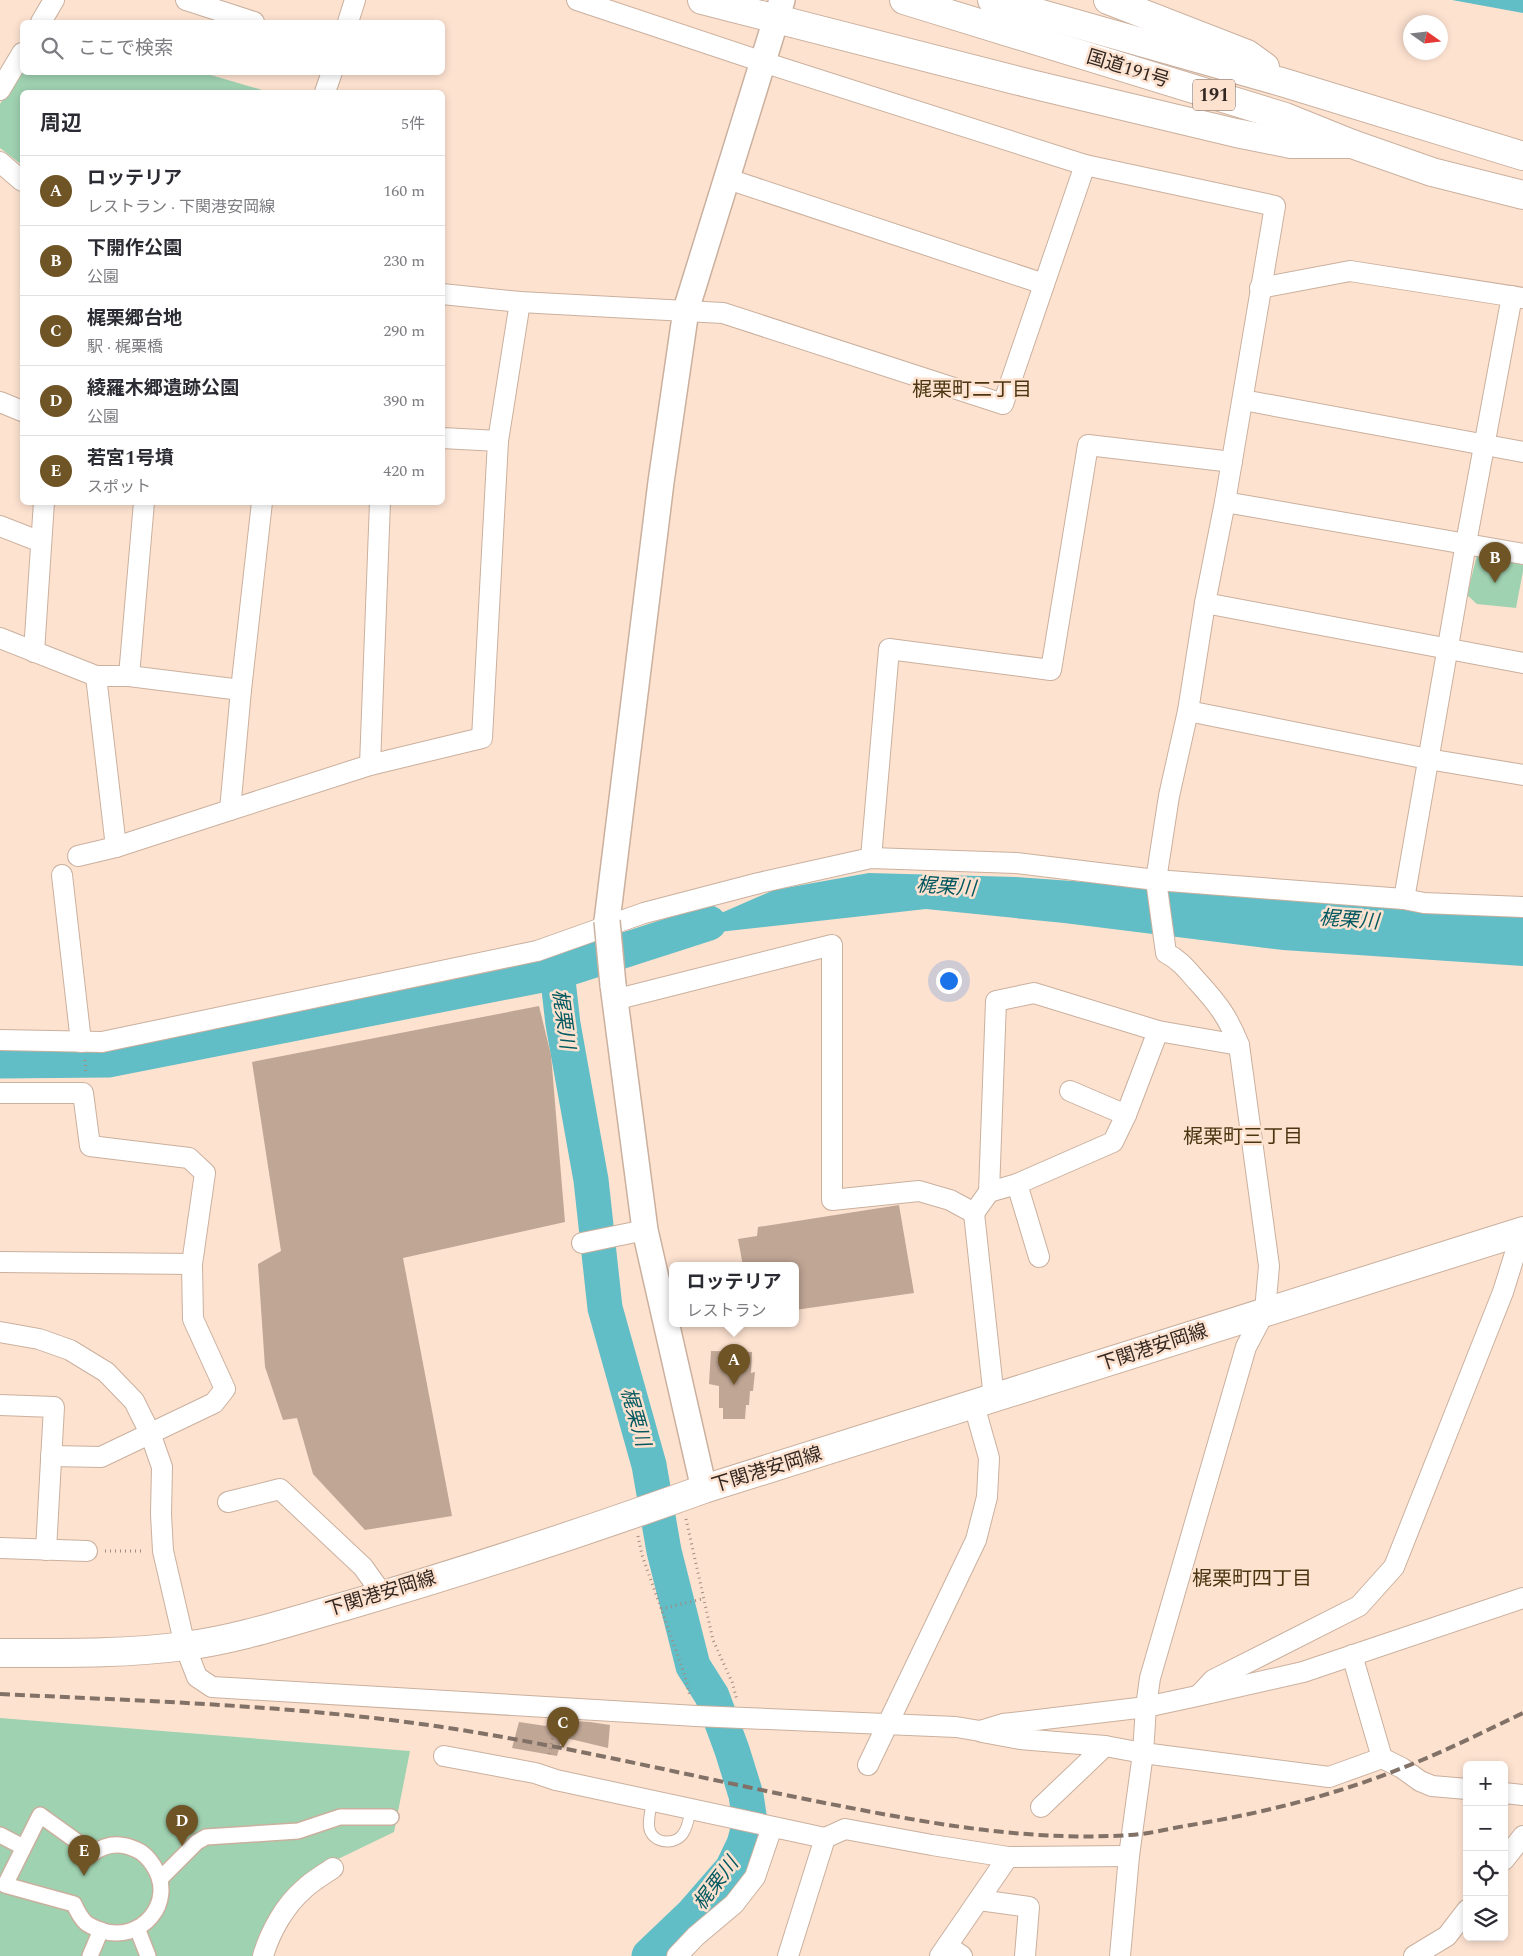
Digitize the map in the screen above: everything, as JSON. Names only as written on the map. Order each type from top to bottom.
[{"type":"main road","points":[[702,0],[779,9],[1031,84],[1236,133],[1291,144],[1352,144]]},
{"type":"main road","name":"国道191号","points":[[904,0],[1285,117],[1352,144],[1432,172],[1523,195]]},
{"type":"main road","name":"国道191号","points":[[992,0],[1285,83],[1523,156]]},
{"type":"main road","points":[[1108,0],[1247,54],[1285,83]]},
{"type":"main road","name":"下関港安岡線","points":[[0,1653],[86,1653],[185,1646],[254,1632],[383,1595],[634,1515],[686,1496],[1522,1231]]},
{"type":"street","points":[[42,20],[54,0]]},
{"type":"street","points":[[186,0],[248,20]]},
{"type":"street","points":[[349,20],[355,0]]},
{"type":"street","points":[[577,0],[1085,166],[1275,206],[1225,502],[1205,603],[1188,711],[1169,796],[1156,880],[1166,953],[1178,960],[1220,1006],[1231,1025],[1239,1045],[1269,1266],[1265,1311],[1246,1347],[1150,1678],[1143,1753],[1129,1856],[1120,1956]]},
{"type":"street","points":[[686,1496],[645,1230],[613,992],[607,921],[659,491],[686,310],[779,9]]},
{"type":"street","points":[[0,90],[20,56]]},
{"type":"street","points":[[326,90],[331,75]]},
{"type":"street","points":[[0,162],[20,180]]},
{"type":"street","points":[[445,294],[520,302],[723,313],[1003,404],[1085,166]]},
{"type":"street","points":[[728,178],[1044,284]]},
{"type":"street","points":[[1260,288],[1350,271],[1517,297],[1466,543],[1404,899]]},
{"type":"street","points":[[78,856],[116,847],[370,765],[482,738],[498,441],[520,302]]},
{"type":"street","points":[[1243,400],[1523,452]]},
{"type":"street","points":[[0,402],[20,410]]},
{"type":"street","points":[[445,438],[498,441]]},
{"type":"street","points":[[871,858],[889,649],[1051,670],[1088,445],[1232,462]]},
{"type":"street","points":[[1225,502],[1523,554]]},
{"type":"street","points":[[34,652],[44,505]]},
{"type":"street","points":[[129,676],[144,505]]},
{"type":"street","points":[[230,810],[262,505]]},
{"type":"street","points":[[370,765],[380,505]]},
{"type":"street","points":[[0,526],[41,542]]},
{"type":"street","points":[[1205,603],[1523,663]]},
{"type":"street","points":[[0,638],[96,676],[129,676],[241,690]]},
{"type":"street","points":[[96,676],[116,847]]},
{"type":"street","points":[[1188,711],[1428,759],[1523,775]]},
{"type":"street","points":[[0,1040],[83,1046],[538,951],[644,913],[759,883],[871,858],[1016,863],[1156,880],[1404,899],[1424,903],[1523,907]]},
{"type":"street","points":[[62,875],[83,1046]]},
{"type":"street","points":[[613,992],[832,945],[832,1200],[919,1190],[950,1200],[974,1213]]},
{"type":"street","points":[[868,1765],[976,1540],[987,1497],[989,1458],[984,1402],[974,1213],[989,1192],[996,1001],[1034,993],[1158,1031],[1239,1045]]},
{"type":"street","points":[[989,1192],[1017,1184],[1113,1142],[1126,1115],[1158,1031]]},
{"type":"street","points":[[1070,1091],[1126,1115]]},
{"type":"street","points":[[0,1094],[83,1093],[90,1146],[189,1158],[205,1173],[192,1264],[192,1319],[224,1389],[214,1403],[150,1432],[102,1458],[51,1456]]},
{"type":"street","points":[[1017,1184],[1039,1257]]},
{"type":"street","points":[[582,1243],[645,1230]]},
{"type":"street","points":[[1197,1696],[1213,1680],[1359,1606],[1394,1567],[1502,1292],[1522,1231]]},
{"type":"street","points":[[0,1262],[192,1264]]},
{"type":"street","points":[[0,1332],[39,1339],[70,1350],[106,1372],[134,1401],[150,1432],[162,1467],[161,1514],[163,1550],[185,1646],[197,1677],[212,1686],[699,1716],[739,1716],[956,1727],[1020,1739],[1105,1746],[1143,1753],[1329,1777],[1382,1758],[1402,1768],[1420,1781],[1432,1786],[1463,1789]]},
{"type":"street","points":[[0,1405],[54,1407],[46,1550]]},
{"type":"street","points":[[228,1502],[280,1489],[363,1567],[383,1595]]},
{"type":"street","points":[[0,1548],[87,1551]]},
{"type":"street","points":[[980,1731],[1003,1724],[1146,1707],[1303,1672],[1523,1598]]},
{"type":"street","points":[[1352,1655],[1382,1758]]},
{"type":"street","points":[[1041,1807],[1105,1746]]},
{"type":"street","points":[[444,1756],[535,1773],[556,1780],[825,1838],[845,1829],[932,1846],[1008,1857],[1129,1856]]},
{"type":"street","points":[[1508,1793],[1523,1795]]},
{"type":"street","points":[[40,1815],[93,1853],[108,1844],[119,1844],[140,1851],[149,1859],[161,1878],[162,1891],[159,1904],[154,1913],[137,1928],[117,1933],[88,1925],[74,1904],[5,1885],[40,1815]]},
{"type":"street","points":[[161,1878],[198,1842],[206,1837],[298,1831],[340,1817],[391,1817]]},
{"type":"street","points":[[677,1956],[696,1936],[734,1904],[755,1877],[769,1826]]},
{"type":"street","points":[[0,1835],[24,1847]]},
{"type":"street","points":[[1508,1855],[1523,1836]]},
{"type":"street","points":[[788,1956],[825,1838]]},
{"type":"street","points":[[950,1953],[979,1900],[1008,1857]]},
{"type":"street","points":[[263,1956],[276,1926],[287,1908],[303,1889],[333,1868]]},
{"type":"street","points":[[979,1900],[1029,1906],[1025,1956]]},
{"type":"street","points":[[1414,1956],[1447,1936],[1463,1915]]},
{"type":"street","points":[[137,1928],[148,1956]]},
{"type":"street","points":[[90,1956],[101,1930]]},
{"type":"lane","points":[[652,1801],[649,1823],[650,1832],[656,1838],[669,1842],[678,1840],[684,1832],[691,1810]]},
{"type":"path","points":[[83,1046],[86,1078]]},
{"type":"path","points":[[686,1496],[702,1599],[713,1640],[732,1682],[739,1716]]},
{"type":"path","points":[[634,1515],[642,1555],[699,1716]]},
{"type":"path","points":[[87,1551],[163,1550]]},
{"type":"path","points":[[661,1609],[702,1599]]},
{"type":"path","points":[[549,1754],[555,1727]]},
{"type":"green space","points":[[20,72],[20,75],[211,75],[262,90],[20,90],[20,163],[0,148],[0,104]]},
{"type":"green space","points":[[1478,551],[1523,553],[1523,571],[1516,608],[1477,604],[1467,595]]},
{"type":"green space","points":[[0,1718],[410,1751],[394,1832],[336,1860],[259,1956],[0,1956]]},
{"type":"water","points":[[1452,0],[1523,0],[1523,13]]},
{"type":"water","points":[[869,873],[1016,877],[1523,913],[1523,966],[1283,950],[1064,923],[926,909],[664,938],[774,890]]},
{"type":"building","points":[[539,1006],[551,1055],[565,1222],[403,1258],[452,1516],[365,1530],[313,1474],[297,1418],[283,1420],[265,1367],[258,1264],[281,1251],[252,1062]]},
{"type":"building","points":[[899,1205],[914,1293],[799,1309],[799,1262],[742,1262],[738,1239],[757,1236],[758,1227]]},
{"type":"building","points":[[711,1351],[752,1352],[751,1373],[755,1372],[753,1391],[750,1391],[749,1405],[746,1405],[745,1419],[723,1419],[723,1408],[719,1408],[719,1386],[709,1384]]},
{"type":"building","points":[[548,1719],[610,1725],[608,1748],[562,1737],[557,1756],[512,1748],[519,1722],[546,1726]]},
{"type":"waterway","points":[[0,1061],[108,1060],[557,972],[709,923]]},
{"type":"waterway","name":"梶栗川","points":[[557,972],[563,1024],[591,1180],[605,1308],[649,1465],[664,1551],[693,1666],[712,1696],[732,1750],[746,1795],[750,1822],[744,1844],[732,1869],[692,1915],[649,1956]]},
{"type":"railway","points":[[0,1694],[307,1711],[430,1725],[573,1750],[897,1817],[974,1829],[1051,1836],[1130,1835],[1153,1832],[1245,1815],[1325,1795],[1418,1762],[1523,1713]]},
{"type":"place","name":"下開作公園","points":[[1495,583]]},
{"type":"place","name":"ロッテリア","points":[[734,1385]]},
{"type":"place","name":"梶栗郷台地","points":[[563,1748]]},
{"type":"place","name":"綾羅木郷遺跡公園","points":[[182,1846]]},
{"type":"place","name":"若宮1号墳","points":[[84,1876]]},
{"type":"district","name":"梶栗町二丁目","points":[[972,390]]},
{"type":"district","name":"梶栗町三丁目","points":[[1243,1137]]},
{"type":"district","name":"梶栗町四丁目","points":[[1252,1579]]}]
